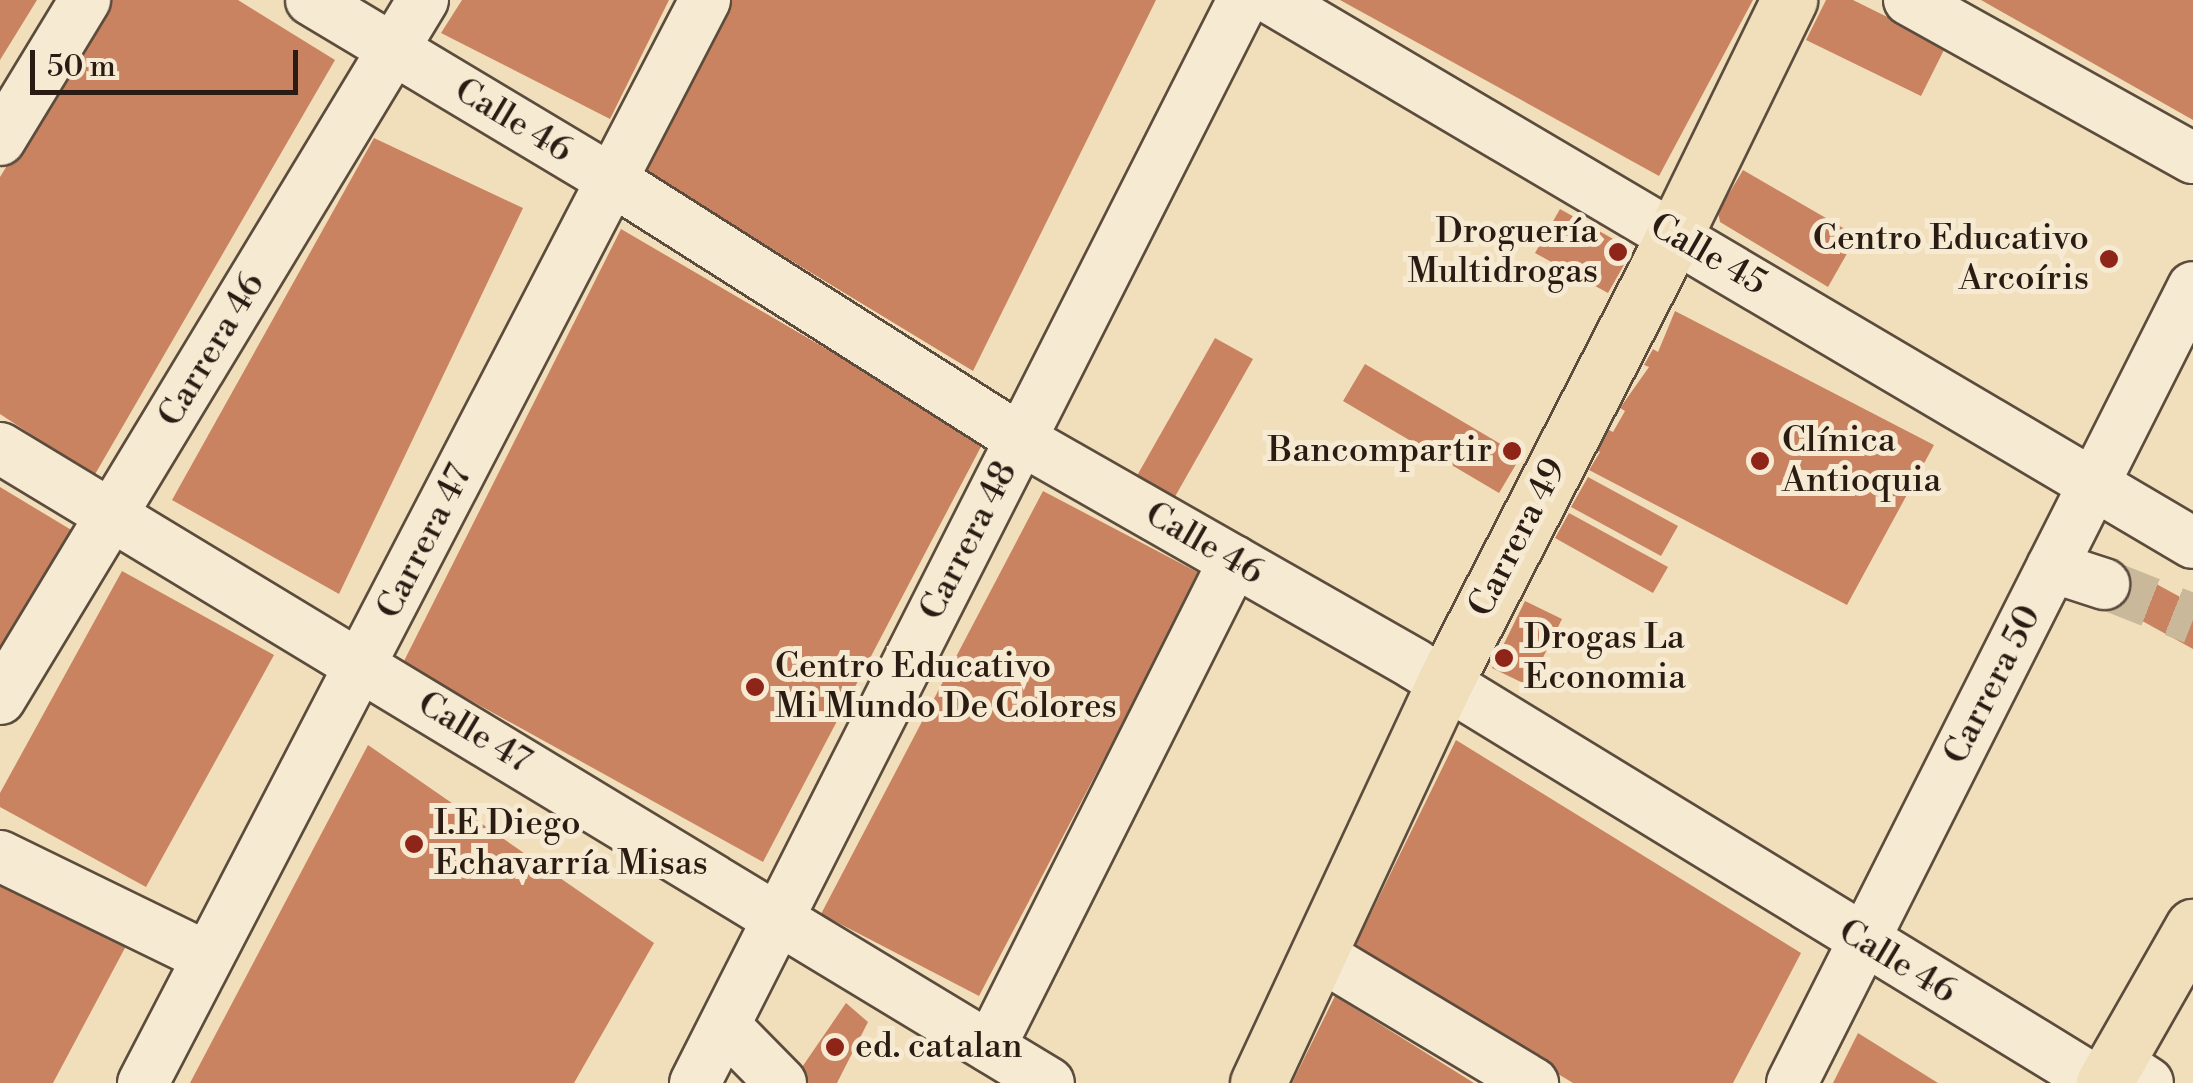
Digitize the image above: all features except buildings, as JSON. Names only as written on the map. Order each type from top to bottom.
[{"type":"main road","name":"Carrera 49","points":[[1258,1083],[1445,682],[1674,236],[1790,0]]},
{"type":"main road","points":[[2117,1078],[2193,927]]},
{"type":"street","points":[[0,140],[84,0]]},
{"type":"street","name":"Calle 46","points":[[311,0],[612,180],[1020,439],[1445,682],[1863,942],[2117,1078]]},
{"type":"street","name":"Carrera 46","points":[[0,698],[422,0]]},
{"type":"street","name":"Carrera 47","points":[[143,1083],[705,0]]},
{"type":"street","name":"Carrera 48","points":[[695,1083],[1243,0]]},
{"type":"street","name":"Calle 45","points":[[1273,0],[2193,543]]},
{"type":"street","points":[[1910,0],[2193,158]]},
{"type":"street","name":"Carrera 50","points":[[1792,1083],[2193,286]]},
{"type":"street","name":"Calle 47","points":[[0,448],[1049,1083]]},
{"type":"street","points":[[990,1047],[1234,561]]},
{"type":"street","points":[[2052,567],[2104,584]]},
{"type":"street","points":[[0,856],[207,957]]},
{"type":"street","points":[[1318,954],[1534,1083]]},
{"type":"street","points":[[725,1026],[782,1083]]},
{"type":"tunnel","points":[[2104,584],[2193,619]]},
{"type":"place","name":"Droguería Multidrogas","points":[[1618,252]]},
{"type":"place","name":"Centro Educativo Arcoíris","points":[[2109,259]]},
{"type":"place","name":"Bancompartir","points":[[1512,451]]},
{"type":"place","name":"Clínica Antioquia","points":[[1760,461]]},
{"type":"place","name":"Drogas La Economia","points":[[1504,658]]},
{"type":"place","name":"Centro Educativo Mi Mundo De Colores","points":[[755,687]]},
{"type":"place","name":"I.E Diego Echavarría Misas","points":[[414,844]]},
{"type":"place","name":"ed. catalan","points":[[835,1047]]}]
